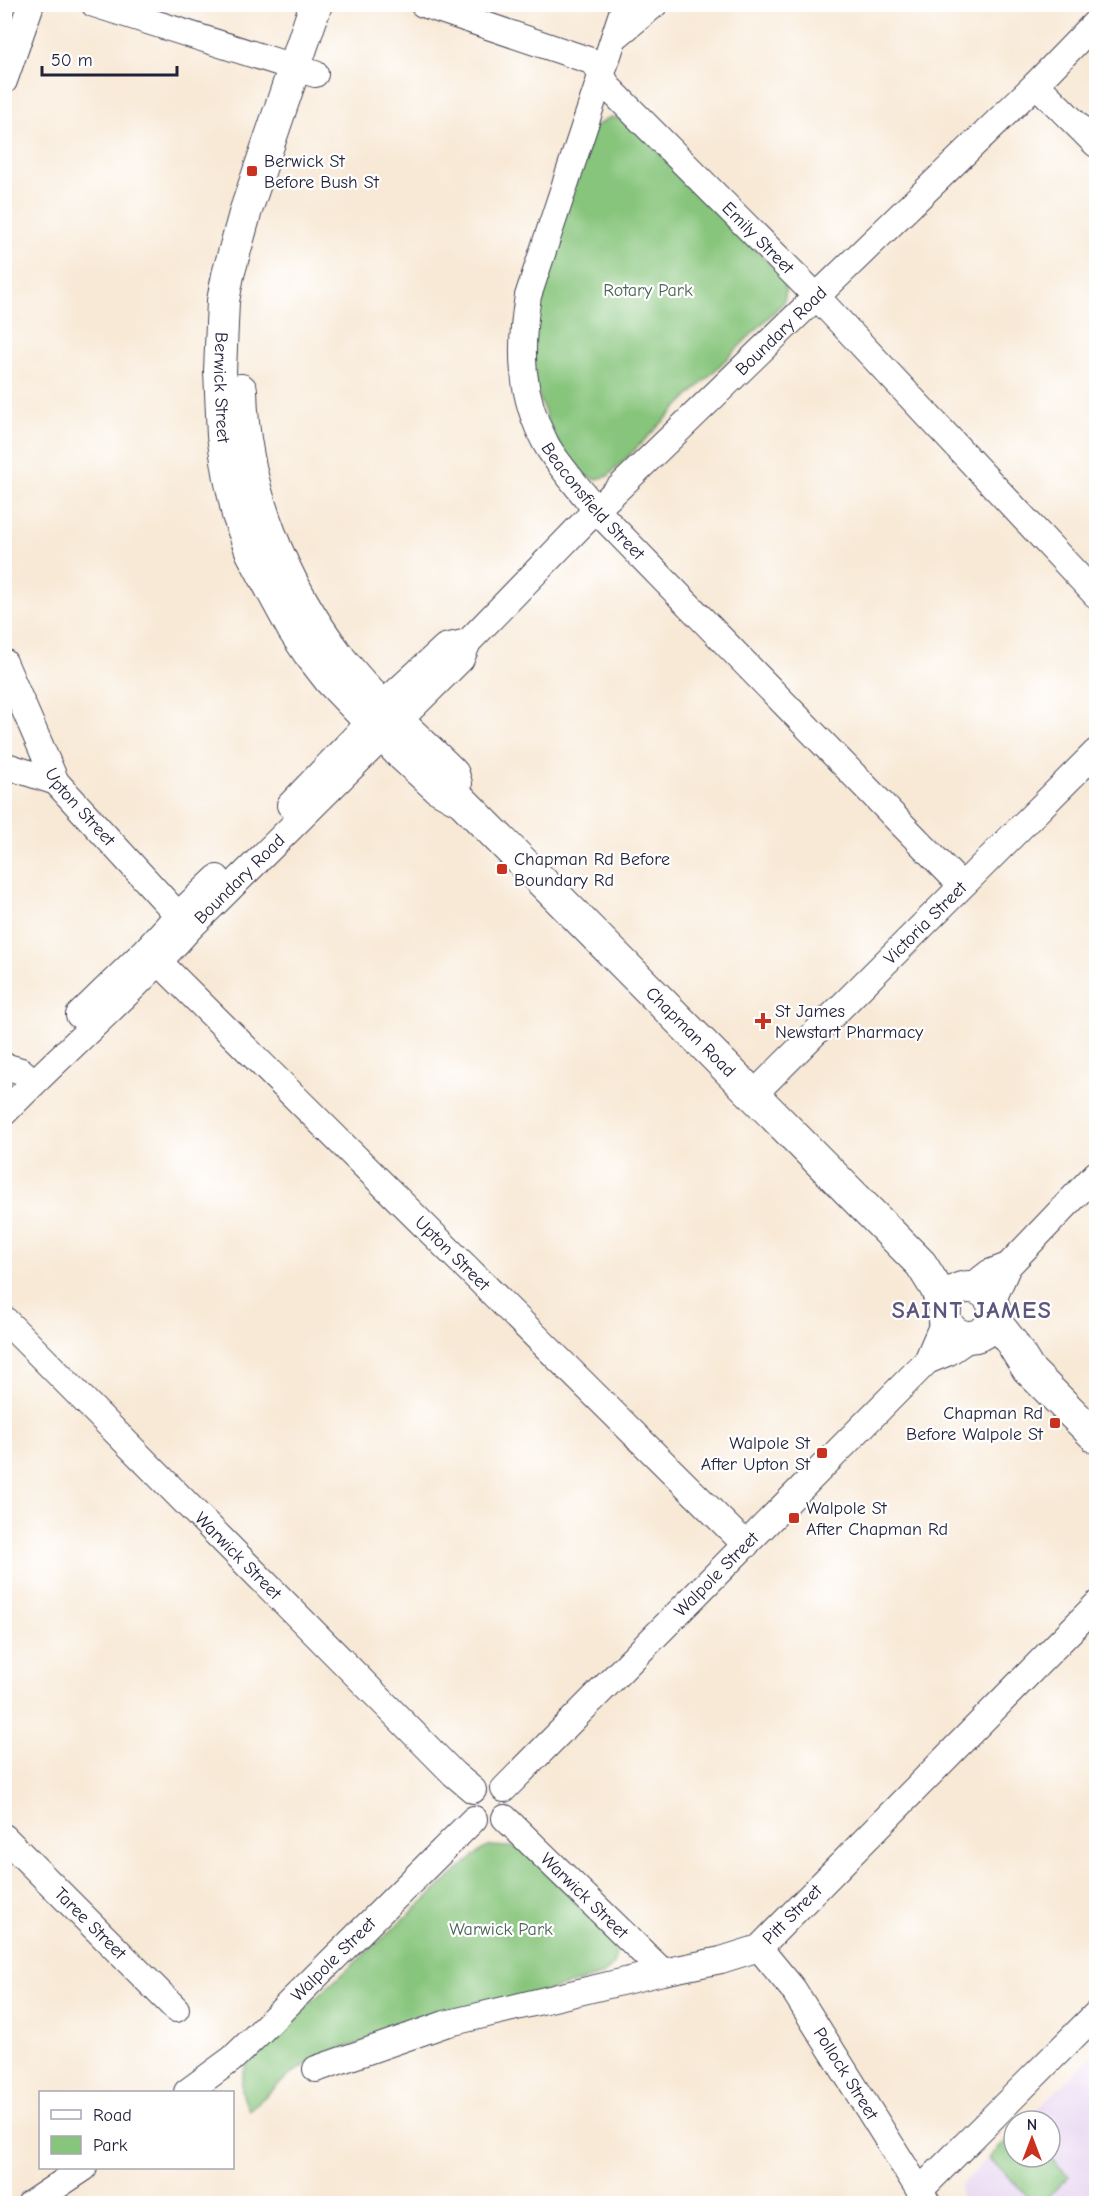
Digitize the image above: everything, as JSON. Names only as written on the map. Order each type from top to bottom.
[{"type":"main road","name":"Berwick Street","points":[[316,4],[287,160],[265,219],[244,300],[241,348],[243,412],[250,465],[258,496],[272,542],[286,573],[301,600],[383,721]]},
{"type":"main road","name":"Berwick Street","points":[[304,71],[338,4]]},
{"type":"main road","name":"Chapman Road","points":[[383,721],[453,774],[462,801],[921,1264],[936,1288],[1012,1343],[1028,1369],[1096,1437]]},
{"type":"street","points":[[4,81],[31,4]]},
{"type":"street","points":[[94,4],[304,71]]},
{"type":"street","name":"Emily Street","points":[[423,4],[594,62],[609,88],[816,296],[1096,595]]},
{"type":"street","name":"Beaconsfield Street","points":[[625,4],[528,296],[522,330],[523,377],[532,410],[546,445],[596,510],[962,885]]},
{"type":"street","points":[[614,38],[655,4]]},
{"type":"street","name":"Boundary Road","points":[[4,1113],[16,1077],[147,950],[184,922],[383,721],[461,659],[468,642],[596,510],[1036,84],[1096,22]]},
{"type":"street","points":[[1036,84],[1096,144]]},
{"type":"street","name":"Upton Street","points":[[4,662],[56,782],[184,922]]},
{"type":"street","name":"Victoria Street","points":[[754,1094],[1096,752]]},
{"type":"street","points":[[4,765],[56,782]]},
{"type":"street","name":"Boundary Road","points":[[16,1077],[160,963],[184,922]]},
{"type":"street","name":"Upton Street","points":[[160,963],[746,1545]]},
{"type":"street","points":[[969,1312],[989,1273],[1008,1266],[1096,1174]]},
{"type":"street","name":"Walpole Street","points":[[504,1789],[927,1361],[969,1312]]},
{"type":"street","name":"Warwick Street","points":[[4,1319],[454,1774],[473,1790]]},
{"type":"street","name":"Pitt Street","points":[[316,2069],[445,2024],[721,1960],[759,1948],[1096,1605]]},
{"type":"street","points":[[489,1782],[504,1789],[510,1800],[510,1808],[505,1818],[490,1826],[483,1825],[474,1819],[468,1811],[467,1804],[473,1790],[489,1782]]},
{"type":"street","name":"Warwick Street","points":[[505,1818],[663,1972]]},
{"type":"street","name":"Walpole Street","points":[[189,2091],[232,2059],[474,1819]]},
{"type":"street","name":"Taree Street","points":[[4,1837],[176,2009]]},
{"type":"street","name":"Pollock Street","points":[[759,1948],[793,1989],[924,2197]]},
{"type":"street","points":[[924,2197],[1096,2014]]},
{"type":"street","points":[[30,2204],[82,2169]]},
{"type":"shaded area","points":[[1096,2052],[1096,2203],[960,2204],[960,2186],[1002,2145],[1002,2169],[1062,2169],[1062,2109],[1038,2109]]},
{"type":"green space","name":"Rotary Park","points":[[610,117],[627,121],[782,276],[786,290],[784,302],[608,476],[596,479],[583,475],[564,452],[549,424],[536,388],[532,347],[535,299],[594,127]]},
{"type":"green space","name":"Warwick Park","points":[[491,1846],[523,1848],[609,1937],[616,1956],[610,1969],[597,1977],[322,2054],[291,2074],[249,2110],[244,2098],[242,2079],[255,2054],[471,1859]]},
{"type":"green space","points":[[1002,2145],[1002,2169],[1062,2169],[1069,2176],[1041,2203],[1035,2203],[989,2158]]},
{"type":"place","name":"Berwick St Before Bush St","points":[[252,171]]},
{"type":"place","name":"Chapman Rd Before Boundary Rd","points":[[502,869]]},
{"type":"place","name":"St James Newstart Pharmacy","points":[[763,1021]]},
{"type":"place","name":"Chapman Rd Before Walpole St","points":[[1055,1423]]},
{"type":"place","name":"Walpole St After Upton St","points":[[822,1453]]},
{"type":"place","name":"Walpole St After Chapman Rd","points":[[794,1518]]},
{"type":"district","name":"SAINT JAMES","points":[[972,1310]]}]
